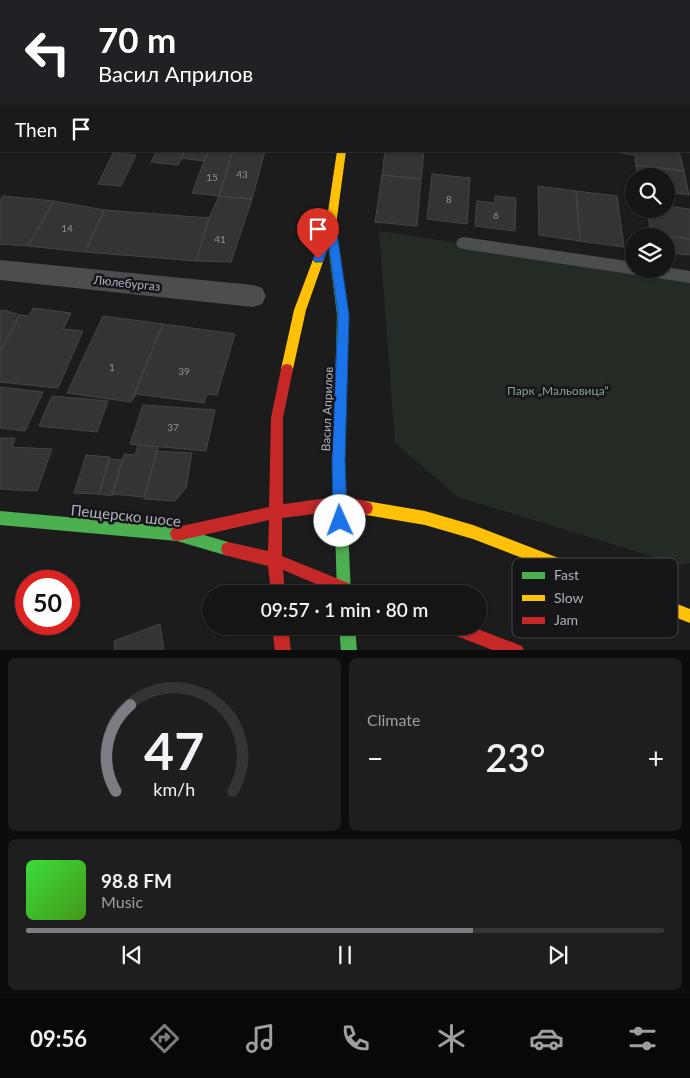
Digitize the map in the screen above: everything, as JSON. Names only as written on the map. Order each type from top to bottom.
[{"type":"main road","name":"Васил Априлов","points":[[275,560],[277,418],[300,310],[331,226],[342,152]]},
{"type":"main road","name":"Васил Априлов","points":[[331,226],[343,315],[339,504],[344,585]]},
{"type":"main road","points":[[177,534],[276,512],[339,504],[425,518],[472,532],[540,558]]},
{"type":"main road","name":"Пещерско шосе","points":[[0,518],[177,534],[237,552],[275,560],[331,585]]},
{"type":"main road","points":[[275,560],[277,585]]},
{"type":"main road","points":[[281,635],[283,650]]},
{"type":"main road","points":[[348,635],[349,650]]},
{"type":"main road","points":[[468,635],[495,648],[517,650]]},
{"type":"street","name":"Люлебургаз","points":[[0,270],[253,296]]},
{"type":"lane","points":[[463,243],[625,267]]},
{"type":"lane","points":[[675,274],[690,276]]},
{"type":"green space","name":"Парк „Мальовица“","points":[[379,231],[625,267],[625,278],[675,278],[675,275],[690,277],[690,563],[680,565],[678,564],[678,558],[657,558],[458,497],[395,443]]},
{"type":"building","points":[[156,152],[184,152],[178,165],[151,162]]},
{"type":"building","points":[[184,152],[208,152],[204,161],[181,158]]},
{"type":"building","points":[[208,152],[233,152],[219,196],[192,193]]},
{"type":"building","points":[[233,152],[265,152],[252,199],[219,196]]},
{"type":"building","points":[[385,152],[424,152],[421,179],[382,175]]},
{"type":"building","points":[[620,152],[679,152],[684,171],[675,170],[675,168],[636,165],[635,155]]},
{"type":"building","points":[[113,153],[136,155],[121,186],[98,184]]},
{"type":"building","points":[[636,165],[660,168],[637,168]]},
{"type":"building","points":[[675,170],[684,171],[689,195],[675,193]]},
{"type":"building","points":[[432,174],[470,178],[467,224],[427,219]]},
{"type":"building","points":[[382,175],[421,179],[417,226],[375,222]]},
{"type":"building","points":[[538,186],[576,191],[580,241],[539,235]]},
{"type":"building","points":[[576,191],[617,196],[624,247],[580,241]]},
{"type":"building","points":[[3,196],[54,201],[28,246],[0,244],[0,201]]},
{"type":"building","points":[[219,196],[252,199],[231,262],[196,261],[209,218]]},
{"type":"building","points":[[495,196],[516,198],[515,231],[475,226],[477,201],[495,203]]},
{"type":"building","points":[[54,201],[104,210],[85,252],[28,246]]},
{"type":"building","points":[[675,207],[690,209],[690,239],[675,237],[675,228],[650,228],[648,218],[675,218]]},
{"type":"building","points":[[104,210],[209,218],[196,261],[85,252]]},
{"type":"building","points":[[675,237],[690,239],[690,255],[675,254]]},
{"type":"building","points":[[33,308],[71,313],[63,329],[83,331],[58,388],[0,382],[0,352],[20,315],[29,316]]},
{"type":"building","points":[[4,310],[20,315],[0,352],[0,311]]},
{"type":"building","points":[[103,316],[163,324],[131,402],[67,393]]},
{"type":"building","points":[[163,324],[235,334],[217,395],[207,394],[204,403],[136,394],[131,402]]},
{"type":"building","points":[[0,387],[43,392],[25,431],[0,428]]},
{"type":"building","points":[[52,396],[108,401],[97,432],[39,426]]},
{"type":"building","points":[[143,405],[215,410],[206,451],[130,444]]},
{"type":"building","points":[[0,438],[15,438],[12,447],[52,449],[37,491],[0,489]]},
{"type":"building","points":[[138,445],[158,447],[144,497],[112,494],[124,454],[135,455]]},
{"type":"building","points":[[157,451],[192,453],[186,488],[175,501],[144,499]]},
{"type":"building","points":[[86,455],[110,457],[99,494],[74,493]]},
{"type":"building","points":[[109,459],[123,460],[112,496],[99,494]]},
{"type":"building","points":[[160,624],[164,650],[115,650],[114,641]]},
{"type":"traffic: fast","points":[[331,229],[343,315],[339,461],[344,585]]},
{"type":"traffic: fast","points":[[0,518],[177,534],[228,549]]},
{"type":"traffic: fast","points":[[348,635],[349,650]]},
{"type":"traffic: slow","points":[[287,369],[300,310],[331,225],[342,152]]},
{"type":"traffic: slow","points":[[366,508],[425,518],[473,532],[540,558]]},
{"type":"traffic: slow","points":[[678,611],[690,616]]},
{"type":"traffic: jam","points":[[277,585],[275,560],[277,418],[287,369]]},
{"type":"traffic: jam","points":[[177,534],[276,512],[339,504],[366,508]]},
{"type":"traffic: jam","points":[[228,549],[275,560],[336,585]]},
{"type":"traffic: jam","points":[[281,635],[283,650]]},
{"type":"traffic: jam","points":[[473,635],[514,650]]},
{"type":"route","points":[[318,259],[331,226],[343,315],[339,461],[340,521]]}]
